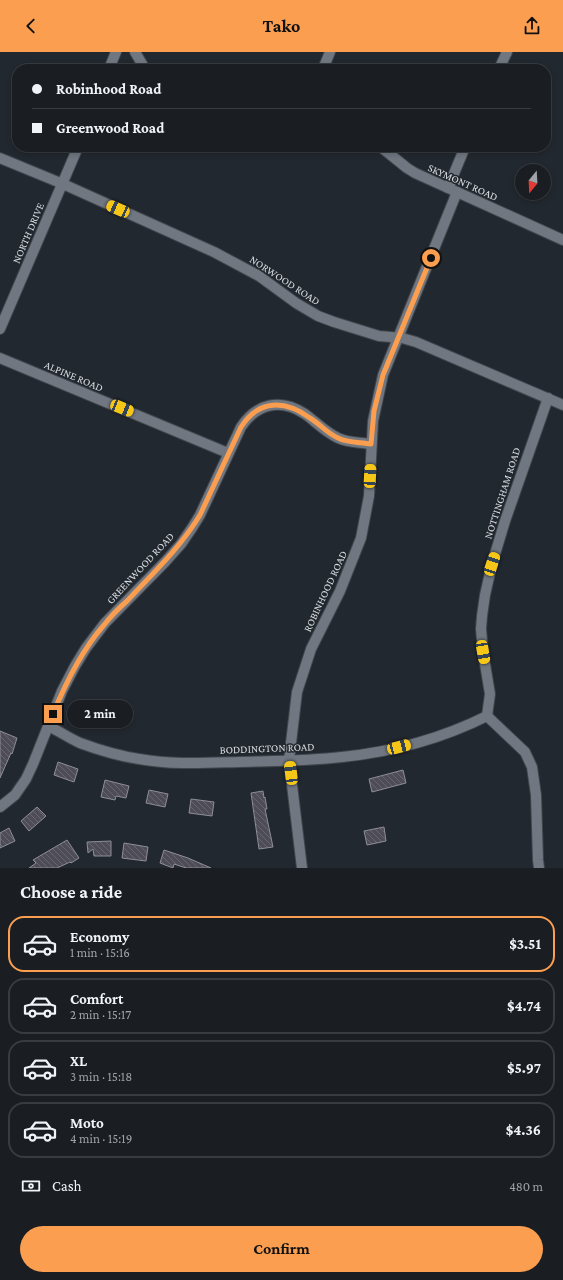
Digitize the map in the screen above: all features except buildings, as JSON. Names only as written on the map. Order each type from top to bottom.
[{"type":"street","points":[[111,64],[116,52]]},
{"type":"street","points":[[135,52],[142,64]]},
{"type":"street","points":[[325,64],[330,52]]},
{"type":"street","points":[[501,64],[506,52]]},
{"type":"street","name":"NORTH DRIVE","points":[[0,329],[76,152]]},
{"type":"street","name":"SKYMONT ROAD","points":[[387,152],[407,168],[563,240]]},
{"type":"street","name":"ROBINHOOD ROAD","points":[[302,868],[289,760],[296,697],[302,673],[317,636],[343,586],[355,556],[362,533],[369,496],[371,444],[374,416],[380,385],[386,365],[398,338],[452,190],[463,152]]},
{"type":"street","name":"NORWOOD ROAD","points":[[0,158],[63,184],[228,259],[259,276],[296,303],[318,316],[379,336],[416,342],[563,405]]},
{"type":"street","name":"ALPINE ROAD","points":[[0,358],[228,453]]},
{"type":"street","name":"NOTTINGHAM ROAD","points":[[487,716],[490,694],[481,629],[485,595],[492,564],[505,521],[548,398]]},
{"type":"street","name":"GREENWOOD ROAD","points":[[0,807],[15,795],[26,779],[62,691],[83,653],[104,623],[165,562],[187,536],[200,515],[228,453],[241,427],[248,417],[261,408],[274,405],[295,408],[339,439],[371,444]]},
{"type":"street","points":[[487,716],[525,752],[534,772],[539,868]]},
{"type":"street","name":"BODDINGTON ROAD","points":[[48,726],[79,742],[111,753],[139,759],[182,763],[341,757],[389,749],[456,729],[487,716]]},
{"type":"route","points":[[53,714],[62,691],[80,657],[104,623],[165,562],[187,536],[200,515],[241,427],[251,414],[268,406],[289,406],[305,414],[339,439],[371,444],[374,411],[383,375],[431,258]]}]
